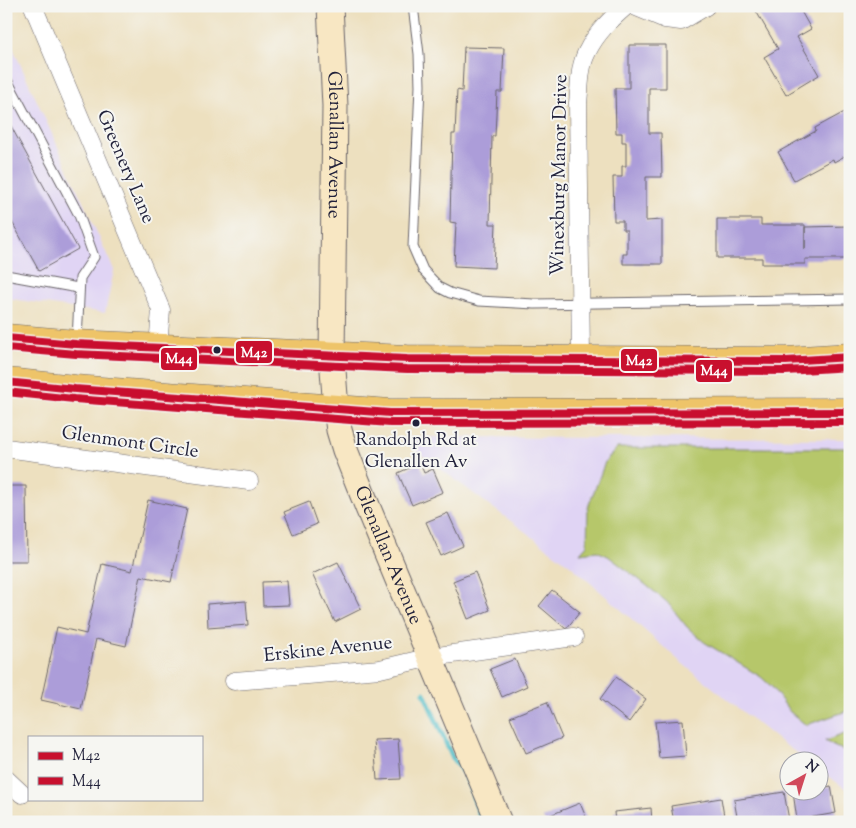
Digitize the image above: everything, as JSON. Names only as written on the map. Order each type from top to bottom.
[{"type":"main road","points":[[6,338],[76,344],[407,359],[786,361],[850,357]]},
{"type":"main road","points":[[6,382],[390,413],[850,412]]},
{"type":"street","name":"Greenery Lane","points":[[33,6],[161,310],[158,347]]},
{"type":"street","name":"Glenallan Avenue","points":[[330,6],[335,106],[332,357],[336,409],[345,450],[499,822]]},
{"type":"street","name":"Winexburg Manor Drive","points":[[581,359],[578,103],[580,76],[586,52],[606,24],[626,6]]},
{"type":"street","points":[[634,6],[666,19],[681,21],[706,6]]},
{"type":"street","name":"Glenmont Circle","points":[[6,448],[249,481]]},
{"type":"street","name":"Erskine Avenue","points":[[234,681],[380,669],[431,657],[574,637]]},
{"type":"street","points":[[6,779],[22,794]]},
{"type":"lane","points":[[413,6],[419,54],[420,86],[413,247],[423,270],[440,288],[479,301],[535,304],[850,299]]},
{"type":"lane","points":[[6,78],[79,215],[94,258],[80,278],[76,344]]},
{"type":"lane","points":[[6,276],[78,288]]},
{"type":"shaded area","points":[[6,33],[114,270],[105,313],[6,298]]},
{"type":"shaded area","points":[[404,437],[850,439],[850,792],[828,776],[828,750],[792,750],[782,743],[683,664],[570,565],[407,444]]},
{"type":"green space","points":[[617,448],[850,448],[850,710],[806,725],[790,712],[772,687],[761,677],[704,642],[687,627],[667,602],[641,581],[608,556],[597,551],[580,553],[587,545],[588,507],[605,462]]},
{"type":"green space","points":[[850,732],[850,752],[825,741]]},
{"type":"building","points":[[763,6],[798,6],[811,29],[797,37],[819,75],[786,95],[764,57],[778,49],[756,11]]},
{"type":"building","points":[[629,45],[666,45],[666,88],[649,88],[649,133],[661,133],[662,177],[646,177],[646,221],[662,220],[662,264],[623,264],[623,254],[627,254],[627,230],[623,230],[623,221],[614,221],[613,177],[622,177],[622,166],[626,166],[626,142],[622,142],[622,133],[616,133],[615,88],[629,88]]},
{"type":"building","points":[[464,47],[504,48],[502,92],[497,92],[495,136],[492,136],[490,224],[496,224],[494,268],[454,266],[456,223],[450,222],[452,134],[455,134],[457,90],[462,91]]},
{"type":"building","points":[[850,109],[850,153],[834,162],[833,159],[794,180],[778,152],[816,131],[815,128]]},
{"type":"building","points":[[6,117],[78,249],[39,271],[6,211]]},
{"type":"building","points":[[717,219],[761,219],[761,225],[849,226],[850,259],[805,259],[805,264],[762,264],[762,258],[717,258]]},
{"type":"building","points":[[420,463],[424,473],[433,469],[443,492],[412,505],[398,473]]},
{"type":"building","points":[[6,486],[26,486],[27,561],[6,561]]},
{"type":"building","points":[[148,500],[187,509],[171,582],[141,576],[126,646],[96,639],[81,709],[41,700],[57,627],[86,634],[102,564],[132,571]]},
{"type":"building","points":[[309,502],[317,524],[293,534],[284,512]]},
{"type":"building","points":[[448,513],[463,546],[441,556],[426,522]]},
{"type":"building","points":[[338,562],[361,609],[335,622],[312,574]]},
{"type":"building","points":[[475,572],[490,610],[468,619],[453,581]]},
{"type":"building","points":[[287,581],[289,605],[263,606],[262,582]]},
{"type":"building","points":[[552,590],[580,612],[566,629],[539,606]]},
{"type":"building","points":[[246,601],[248,625],[208,628],[207,604]]},
{"type":"building","points":[[515,659],[527,686],[502,697],[490,669]]},
{"type":"building","points":[[616,677],[646,699],[629,722],[600,699]]},
{"type":"building","points":[[547,702],[562,738],[526,753],[510,717]]},
{"type":"building","points":[[683,720],[686,756],[659,758],[655,722]]},
{"type":"building","points":[[398,739],[401,779],[377,780],[374,740]]},
{"type":"building","points":[[828,786],[831,786],[836,813],[797,820],[794,800],[828,800]]},
{"type":"building","points":[[778,793],[778,800],[785,800],[789,820],[738,822],[734,800]]},
{"type":"building","points":[[721,798],[725,822],[674,822],[671,806]]},
{"type":"building","points":[[580,803],[588,822],[545,822],[543,818]]},
{"type":"building","points":[[651,808],[652,822],[615,822],[614,812]]},
{"type":"waterway","points":[[424,693],[453,759],[466,776],[482,822]]},
{"type":"transit line","name":"M42","points":[[6,338],[76,344],[407,359],[786,361],[850,357]]},
{"type":"transit line","name":"M44","points":[[6,348],[76,354],[407,369],[786,371],[850,367]]},
{"type":"transit line","name":"M42","points":[[6,382],[390,413],[850,412]]},
{"type":"transit line","name":"M44","points":[[6,392],[74,399],[390,423],[850,422]]},
{"type":"place","name":"Randolph Rd at Glenallen Av","points":[[416,423]]}]
